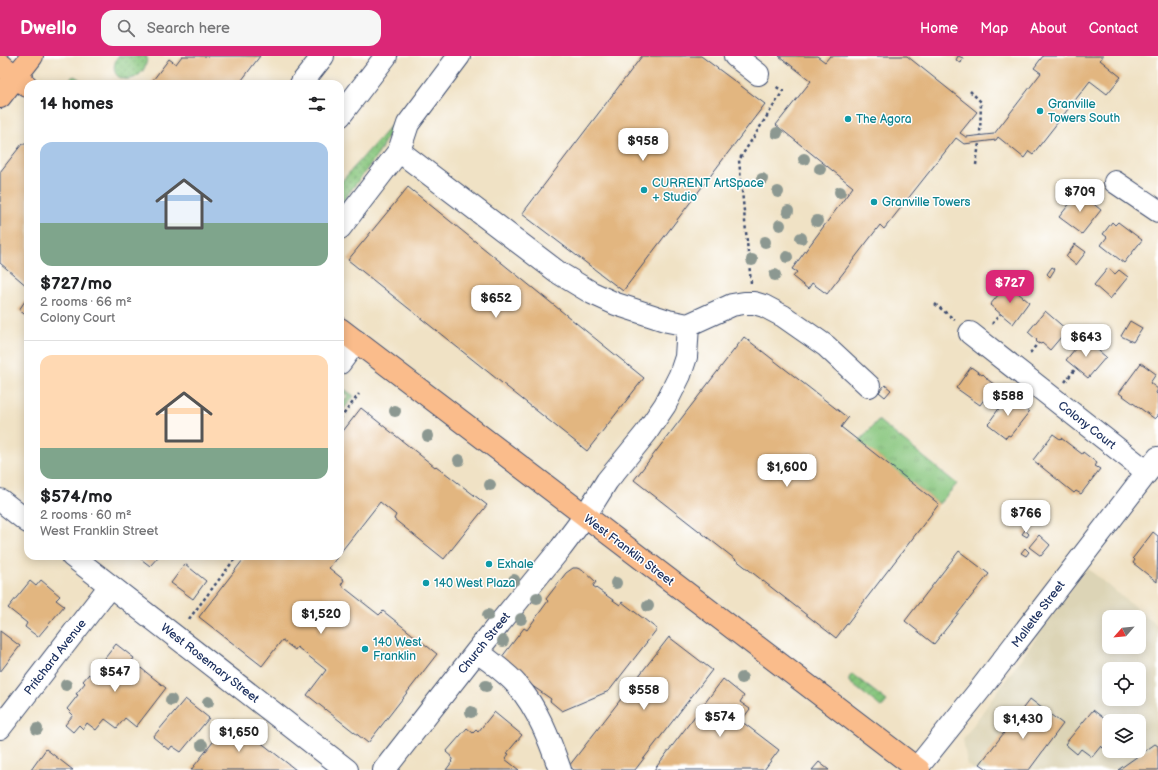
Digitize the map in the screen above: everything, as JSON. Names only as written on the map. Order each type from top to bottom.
[{"type":"main road","points":[[0,97],[32,56]]},
{"type":"main road","name":"West Franklin Street","points":[[348,335],[918,769]]},
{"type":"street","points":[[304,80],[323,56]]},
{"type":"street","points":[[344,111],[386,56]]},
{"type":"street","points":[[344,223],[398,151],[408,124],[458,56]]},
{"type":"street","points":[[735,56],[758,74]]},
{"type":"street","points":[[398,151],[559,273],[592,293],[616,304],[668,321],[688,325],[732,305],[754,303],[764,306],[783,316],[826,346],[869,386]]},
{"type":"street","points":[[1115,182],[1158,212]]},
{"type":"street","name":"Church Street","points":[[384,770],[477,651],[561,548],[585,516],[607,481],[646,432],[674,389],[680,375],[686,357],[688,325]]},
{"type":"street","name":"Colony Court","points":[[970,333],[1153,465]]},
{"type":"street","points":[[344,349],[348,335]]},
{"type":"street","name":"Mallette Street","points":[[918,769],[1153,465]]},
{"type":"street","points":[[0,500],[24,519]]},
{"type":"street","name":"West Rosemary Street","points":[[77,560],[347,770]]},
{"type":"street","name":"Pritchard Avenue","points":[[0,728],[110,586]]},
{"type":"street","points":[[477,651],[517,685],[547,734],[560,770]]},
{"type":"path","points":[[752,289],[739,160],[783,91],[758,74]]},
{"type":"path","points":[[970,91],[981,102],[980,135]]},
{"type":"path","points":[[976,165],[979,143]]},
{"type":"path","points":[[344,414],[359,394]]},
{"type":"path","points":[[189,619],[234,560]]},
{"type":"shaded area","points":[[1087,568],[1138,610],[1102,610],[1102,654],[1146,654],[1146,616],[1158,626],[1158,770],[974,770],[967,765],[963,739]]},
{"type":"green space","points":[[118,56],[147,56],[145,67],[140,74],[133,78],[126,79],[120,77],[115,73],[114,66]]},
{"type":"green space","points":[[75,76],[80,80],[70,80]]},
{"type":"green space","points":[[395,121],[379,153],[344,200],[344,178]]},
{"type":"green space","points":[[344,389],[354,396],[344,409],[344,402],[348,396],[344,393]]},
{"type":"green space","points":[[878,420],[957,484],[939,504],[859,442]]},
{"type":"green space","points":[[852,674],[887,701],[883,706],[881,707],[849,682],[849,678]]},
{"type":"building","points":[[182,56],[260,56],[242,80],[153,80],[169,59],[176,64]]},
{"type":"building","points":[[642,56],[701,56],[765,104],[623,291],[522,214]]},
{"type":"building","points":[[779,56],[817,56],[825,62],[830,56],[907,56],[977,112],[960,133],[966,137],[994,134],[1041,73],[1034,68],[1043,56],[1103,56],[1100,60],[1121,77],[1107,94],[1090,81],[1033,154],[1029,151],[1024,158],[998,137],[996,140],[964,144],[956,138],[884,229],[880,225],[827,294],[812,283],[808,289],[793,277],[797,272],[792,269],[853,187],[776,125],[811,81]]},
{"type":"building","points":[[958,56],[963,58],[961,63],[956,60]]},
{"type":"building","points":[[22,144],[24,144],[24,284],[0,263],[0,172]]},
{"type":"building","points":[[408,187],[644,378],[587,451],[348,260]]},
{"type":"building","points":[[1079,192],[1101,210],[1082,234],[1059,217]]},
{"type":"building","points":[[1112,222],[1115,225],[1118,222],[1142,240],[1124,263],[1101,245],[1107,237],[1103,234]]},
{"type":"building","points":[[1075,244],[1086,252],[1076,265],[1066,257]]},
{"type":"building","points":[[1052,267],[1055,269],[1050,277],[1047,274]]},
{"type":"building","points":[[1108,268],[1115,274],[1119,270],[1128,277],[1110,299],[1094,285]]},
{"type":"building","points":[[1007,284],[1029,302],[1013,324],[990,305]]},
{"type":"building","points":[[24,302],[24,314],[19,310]]},
{"type":"building","points":[[1045,311],[1067,330],[1050,350],[1042,343],[1038,343],[1036,341],[1037,340],[1028,332]]},
{"type":"building","points":[[1130,321],[1142,328],[1133,342],[1121,336]]},
{"type":"building","points":[[744,337],[848,418],[841,427],[939,504],[836,638],[634,480]]},
{"type":"building","points":[[1084,338],[1106,357],[1088,378],[1066,360]]},
{"type":"building","points":[[1141,363],[1156,374],[1150,383],[1158,389],[1156,393],[1158,395],[1158,416],[1155,419],[1119,393]]},
{"type":"building","points":[[971,367],[982,375],[983,374],[995,385],[980,405],[956,388]]},
{"type":"building","points":[[885,385],[891,390],[885,397],[879,392]]},
{"type":"building","points":[[1008,396],[1029,412],[1010,436],[1008,435],[1006,438],[988,424]]},
{"type":"building","points":[[361,408],[435,467],[436,466],[487,505],[444,559],[394,519],[396,515],[380,502],[344,548],[344,430]]},
{"type":"building","points":[[1053,434],[1060,439],[1061,438],[1082,454],[1083,452],[1097,463],[1095,466],[1100,469],[1081,494],[1076,491],[1074,493],[1033,460]]},
{"type":"building","points":[[1025,530],[1029,534],[1027,537],[1022,534]]},
{"type":"building","points":[[1153,532],[1158,536],[1157,582],[1133,563],[1135,560],[1133,558]]},
{"type":"building","points":[[1039,535],[1050,545],[1041,556],[1029,547]]},
{"type":"building","points":[[1025,548],[1029,552],[1026,556],[1021,553]]},
{"type":"building","points":[[959,551],[989,574],[934,644],[905,621]]},
{"type":"building","points":[[142,560],[155,560],[150,566]]},
{"type":"building","name":"140 West Franklin","points":[[243,560],[335,560],[329,568],[344,580],[341,585],[379,615],[383,611],[437,654],[368,743],[307,695],[326,670],[297,647],[295,650],[282,640],[262,666],[199,617]]},
{"type":"building","points":[[185,564],[206,581],[193,599],[171,583]]},
{"type":"building","points":[[573,568],[584,571],[596,582],[593,586],[620,605],[622,602],[657,629],[609,691],[562,711],[550,701],[551,699],[498,662],[524,628],[527,630],[548,601],[546,599],[566,573]]},
{"type":"building","points":[[41,580],[60,596],[56,600],[64,606],[38,637],[25,627],[27,623],[8,608],[30,581],[36,586]]},
{"type":"building","points":[[0,631],[20,646],[0,672]]},
{"type":"building","points":[[669,637],[712,670],[635,770],[574,770],[569,766]]},
{"type":"building","points":[[116,644],[134,658],[132,661],[166,688],[136,727],[125,718],[117,728],[105,719],[96,730],[87,723],[83,729],[79,725],[73,732],[65,725],[73,715],[67,709],[85,683],[83,681],[89,674],[91,676]]},
{"type":"building","points":[[723,679],[744,696],[740,702],[750,709],[741,721],[779,750],[764,770],[654,770]]},
{"type":"building","points":[[185,699],[209,718],[181,752],[172,746],[169,750],[153,737]]},
{"type":"building","points":[[1030,699],[1063,724],[1029,770],[989,770],[980,764]]},
{"type":"building","points":[[1093,710],[1102,717],[1102,747],[1101,746],[1092,757],[1081,749],[1077,754],[1065,744]]},
{"type":"building","points":[[494,712],[522,735],[507,753],[509,754],[505,759],[519,770],[446,770],[453,758],[446,752],[467,728],[473,733],[476,730],[478,732]]},
{"type":"building","points":[[231,719],[296,770],[191,770]]},
{"type":"building","points":[[1155,744],[1158,746],[1158,770],[1118,770],[1135,758],[1146,758],[1146,750]]},
{"type":"building","points":[[46,749],[73,770],[31,770]]},
{"type":"building","points":[[819,762],[829,770],[812,770]]},
{"type":"place","name":"Granville Towers South","points":[[1040,111]]},
{"type":"place","name":"The Agora","points":[[848,119]]},
{"type":"place","name":"CURRENT ArtSpace + Studio","points":[[644,190]]},
{"type":"place","name":"Granville Towers","points":[[874,202]]},
{"type":"place","name":"Exhale","points":[[489,564]]},
{"type":"place","name":"140 West Plaza","points":[[426,583]]},
{"type":"place","name":"140 West Franklin","points":[[365,649]]}]
